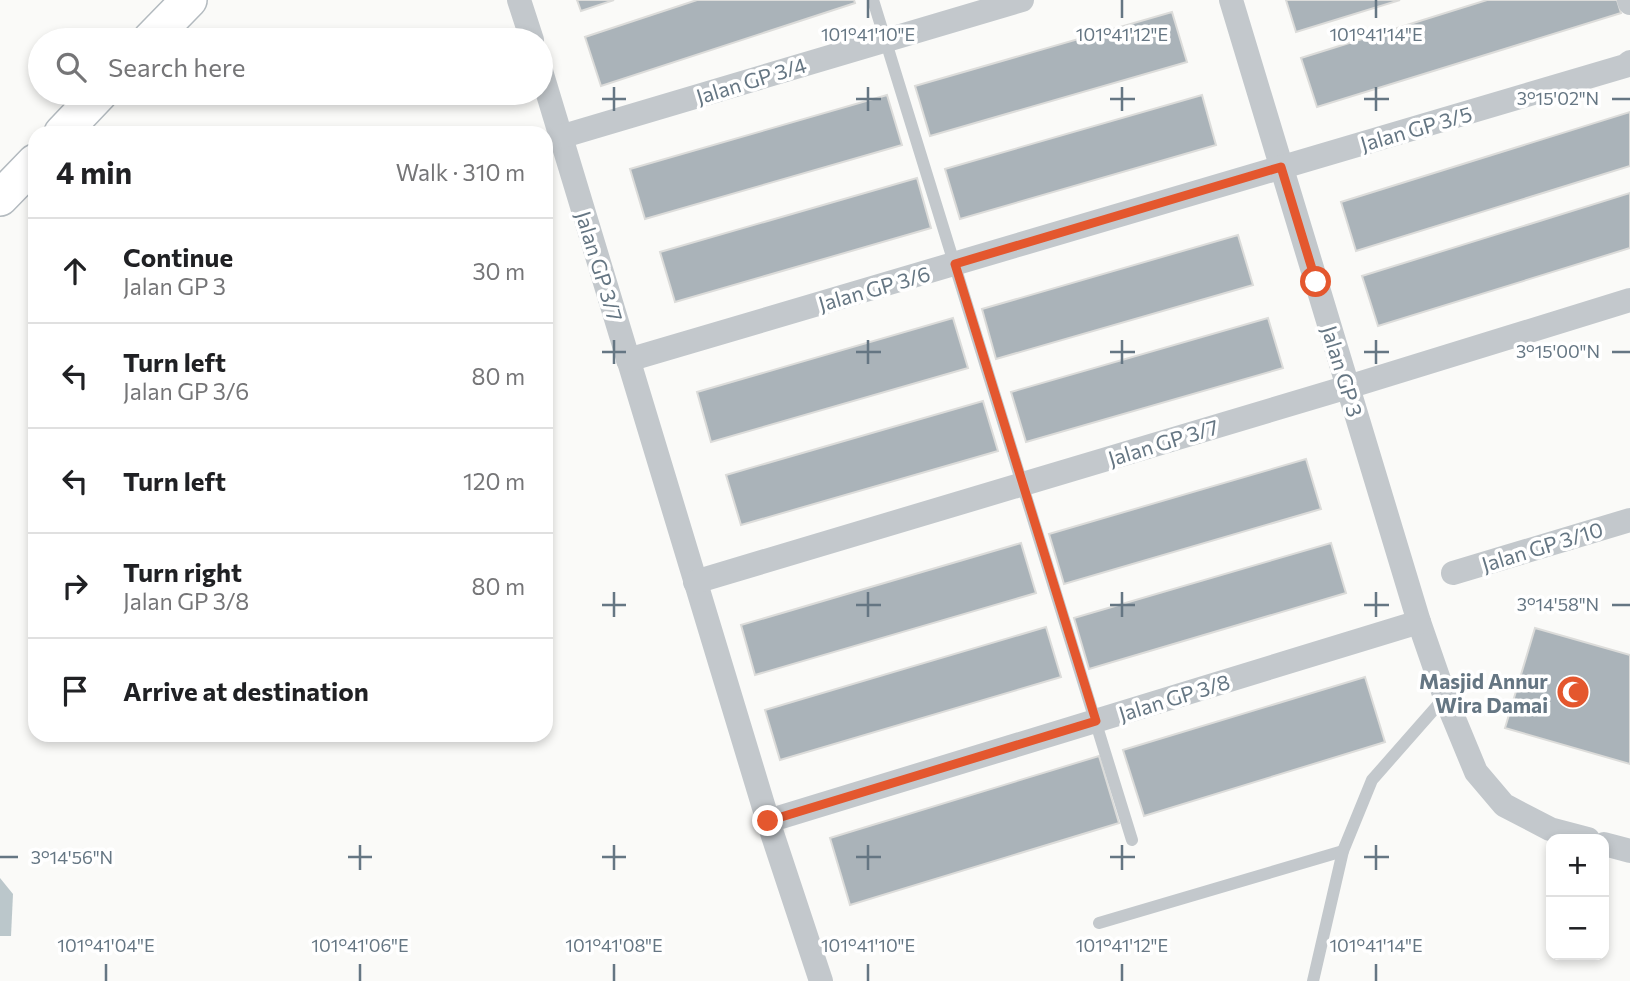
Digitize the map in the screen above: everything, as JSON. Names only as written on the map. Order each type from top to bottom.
[{"type":"street","points":[[162,28],[189,0]]},
{"type":"street","points":[[520,0],[528,28]]},
{"type":"street","name":"Jalan GP 3/4","points":[[560,137],[1021,0]]},
{"type":"street","name":"Jalan GP 3","points":[[1231,0],[1419,622],[1476,772],[1503,805],[1550,829],[1569,834]]},
{"type":"street","name":"Jalan GP 3/5","points":[[1281,167],[1625,66],[1630,62]]},
{"type":"street","points":[[69,126],[89,105]]},
{"type":"street","name":"Jalan GP 3/7","points":[[551,105],[768,821],[821,981]]},
{"type":"street","name":"Jalan GP 3/6","points":[[628,360],[1281,167]]},
{"type":"street","points":[[0,198],[28,169]]},
{"type":"street","name":"Jalan GP 3/7","points":[[695,582],[1630,300]]},
{"type":"street","name":"Jalan GP 3/10","points":[[1453,573],[1630,520]]},
{"type":"street","name":"Jalan GP 3/8","points":[[768,821],[1419,622]]},
{"type":"street","points":[[1609,845],[1630,851]]},
{"type":"lane","points":[[873,0],[1132,840]]},
{"type":"lane","points":[[1313,981],[1343,851],[1372,780],[1446,697]]},
{"type":"lane","points":[[1099,923],[1343,851]]},
{"type":"shaded area","points":[[0,878],[13,894],[11,936],[0,936]]},
{"type":"building","points":[[577,0],[614,0],[581,11]]},
{"type":"building","points":[[697,0],[854,0],[855,3],[601,86],[585,37]]},
{"type":"building","points":[[1286,0],[1400,0],[1296,32]]},
{"type":"building","points":[[1487,0],[1617,0],[1621,13],[1317,107],[1301,58]]},
{"type":"building","points":[[1172,12],[1187,62],[930,136],[915,86]]},
{"type":"building","points":[[887,95],[902,145],[645,219],[630,169]]},
{"type":"building","points":[[1202,95],[1216,145],[960,219],[945,169]]},
{"type":"building","points":[[1630,112],[1630,166],[1356,251],[1341,202]]},
{"type":"building","points":[[917,178],[931,228],[675,302],[660,252]]},
{"type":"building","points":[[1630,193],[1630,248],[1378,326],[1362,276]]},
{"type":"building","points":[[1238,235],[1253,285],[996,359],[982,309]]},
{"type":"building","points":[[953,318],[968,368],[711,442],[697,392]]},
{"type":"building","points":[[1268,318],[1283,368],[1026,442],[1011,392]]},
{"type":"building","points":[[983,401],[998,451],[741,525],[726,475]]},
{"type":"building","points":[[1306,459],[1321,509],[1064,584],[1049,534]]},
{"type":"building","points":[[1021,543],[1036,593],[755,675],[741,625]]},
{"type":"building","points":[[1331,543],[1346,593],[1089,669],[1074,618]]},
{"type":"building","points":[[1046,627],[1061,677],[780,760],[765,710]]},
{"type":"building","name":"Masjid Annur Wira Damai","points":[[1535,628],[1630,655],[1630,764],[1505,728]]},
{"type":"building","points":[[1365,677],[1385,742],[1144,816],[1123,750]]},
{"type":"building","points":[[1099,756],[1119,823],[850,905],[830,838]]},
{"type":"place","name":"Masjid Annur Wira Damai","points":[[1573,692]]},
{"type":"route","points":[[768,821],[1096,721],[955,264],[1281,167],[1316,282]]}]
